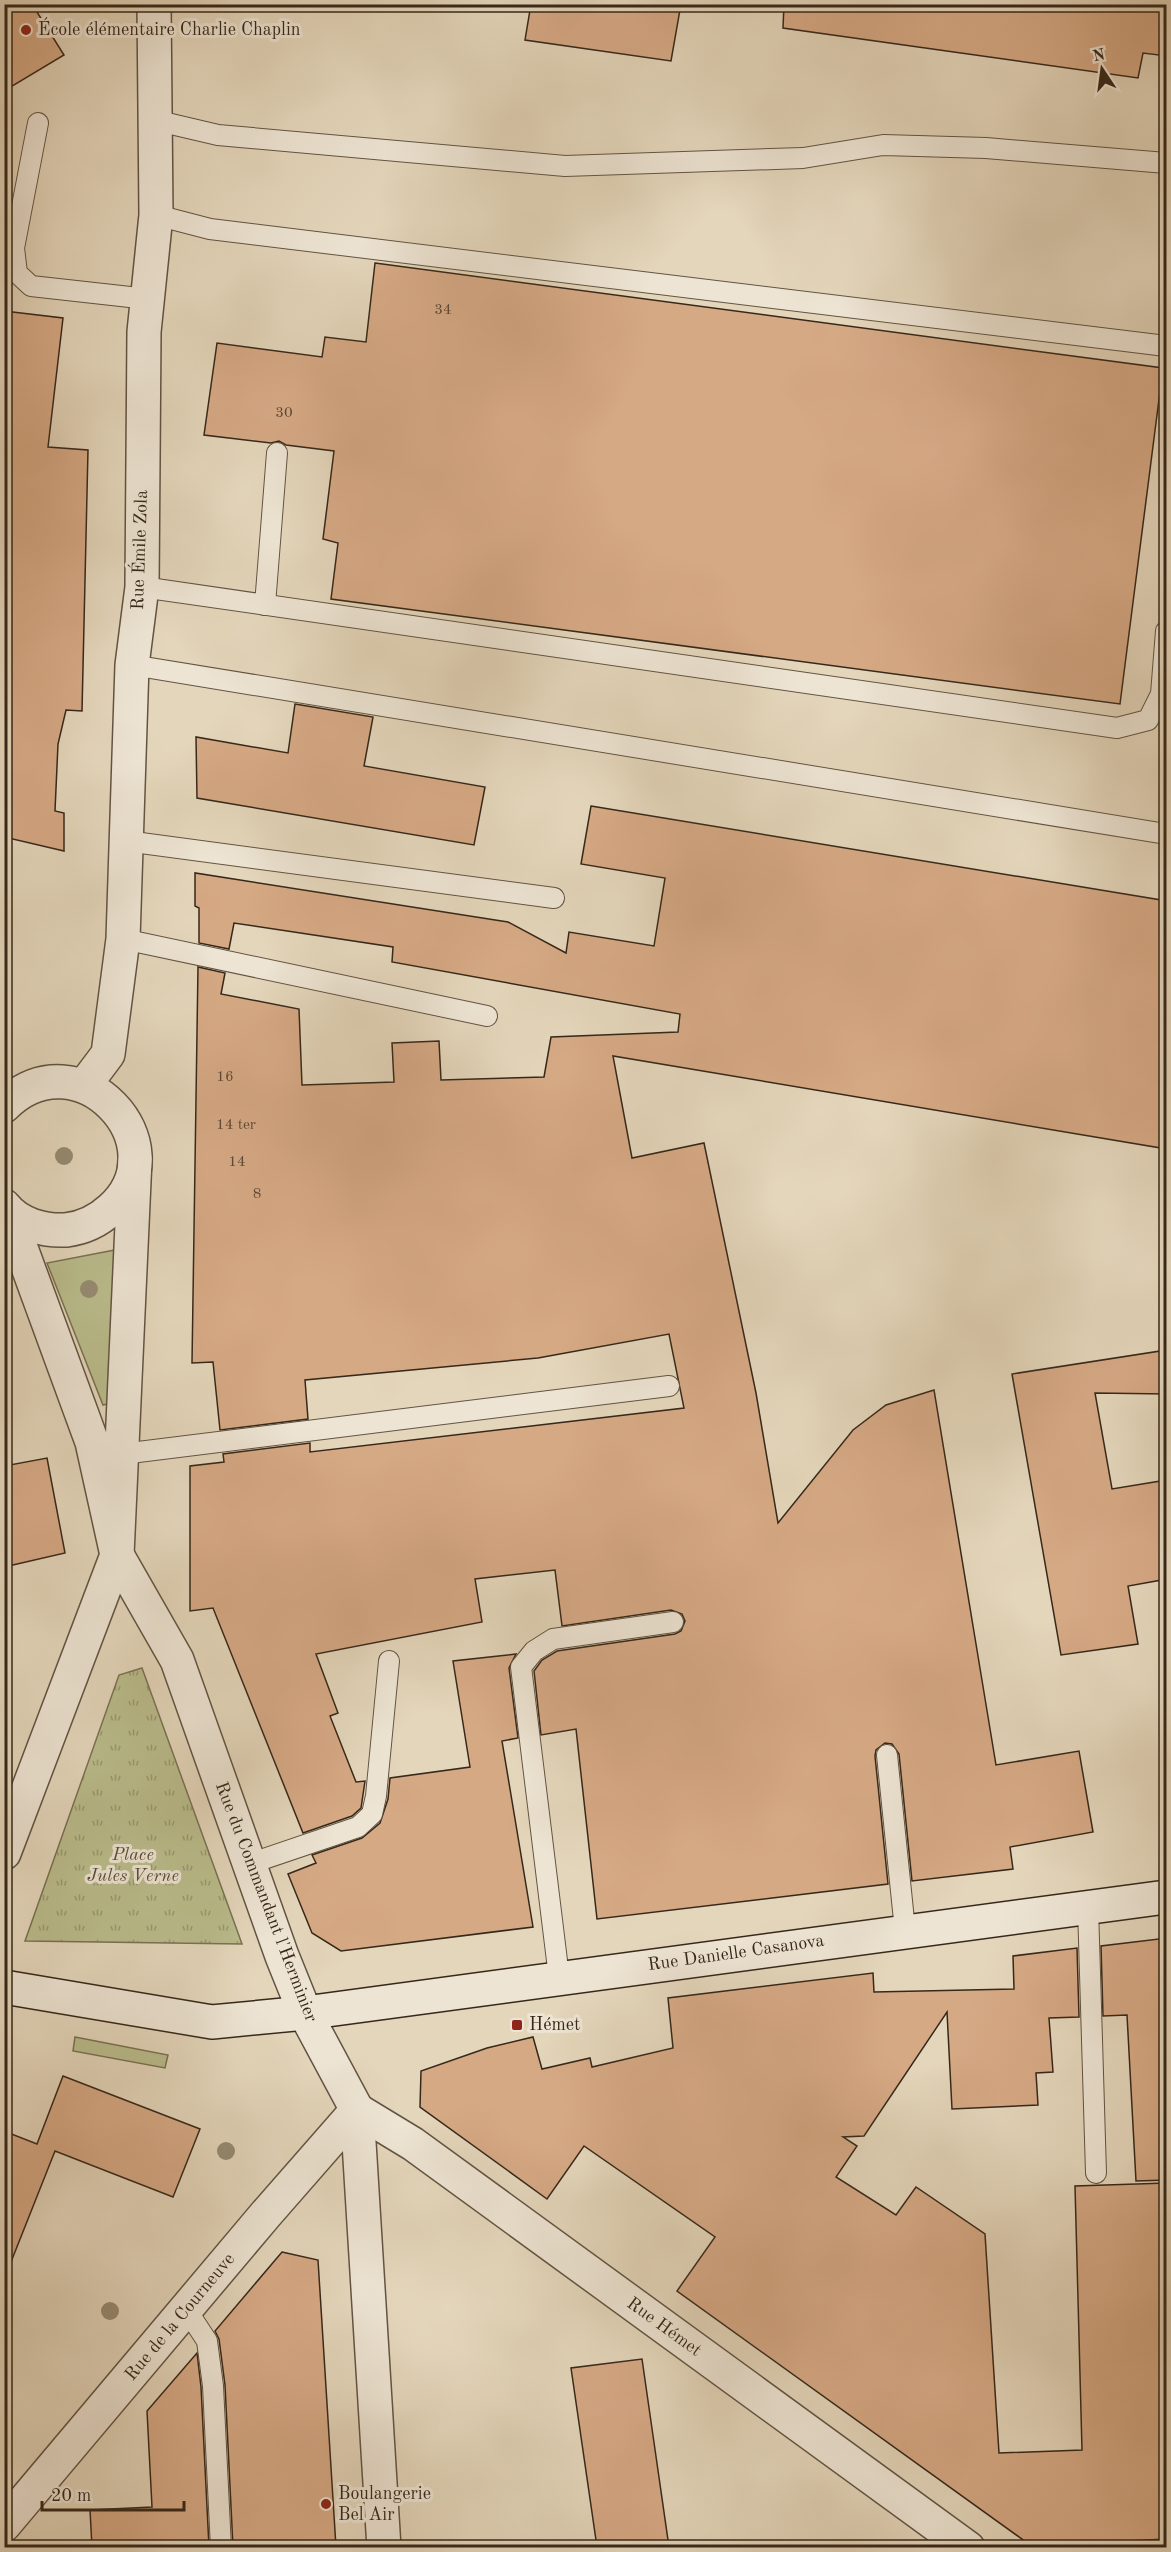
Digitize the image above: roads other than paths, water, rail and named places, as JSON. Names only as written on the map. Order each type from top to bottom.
[{"type":"street","name":"Rue Émile Zola","points":[[84,1086],[108,1054],[123,939],[132,665],[142,587],[144,332],[156,214],[154,4]]},
{"type":"street","points":[[4,1106],[22,1092],[42,1084],[63,1082],[84,1086],[105,1097],[122,1114],[131,1136],[135,1159],[117,1555],[4,1853]]},
{"type":"street","points":[[6,1208],[27,1224],[51,1231],[76,1229],[99,1220],[118,1203],[130,1182],[135,1159]]},
{"type":"street","name":"Rue du Commandant l'Herminier","points":[[6,1208],[92,1442],[117,1555],[177,1660],[305,2013],[357,2110],[384,2547]]},
{"type":"street","name":"Rue Danielle Casanova","points":[[4,1988],[212,2022],[305,2013],[905,1930],[1167,1897]]},
{"type":"street","name":"Rue de la Courneuve","points":[[4,2525],[357,2110]]},
{"type":"street","name":"Rue Hémet","points":[[357,2110],[413,2144],[968,2547]]},
{"type":"lane","points":[[154,120],[218,135],[565,166],[803,158],[883,145],[986,147],[1167,163]]},
{"type":"lane","points":[[38,123],[14,248],[17,273],[31,286],[148,299]]},
{"type":"lane","points":[[156,214],[210,229],[1167,346]]},
{"type":"lane","points":[[265,605],[277,453]]},
{"type":"lane","points":[[142,587],[1117,728],[1148,720],[1161,694],[1167,631]]},
{"type":"lane","points":[[132,665],[1167,834]]},
{"type":"lane","points":[[126,841],[554,898]]},
{"type":"lane","points":[[123,939],[488,1016]]},
{"type":"lane","points":[[122,1454],[669,1386]]},
{"type":"lane","points":[[559,1977],[522,1667],[534,1651],[554,1639],[673,1622]]},
{"type":"lane","points":[[249,1863],[358,1827],[372,1814],[376,1796],[389,1661]]},
{"type":"lane","points":[[887,1755],[905,1930]]},
{"type":"lane","points":[[1088,1907],[1096,2173]]},
{"type":"lane","points":[[186,2309],[207,2341],[213,2386],[222,2547]]},
{"type":"place","name":"École élémentaire Charlie Chaplin","points":[[26,30]]},
{"type":"place","name":"Hémet","points":[[517,2025]]},
{"type":"place","name":"Boulangerie Bel Air","points":[[326,2504]]},
{"type":"park label","name":"Place Jules Verne","points":[[133,1865]]}]
